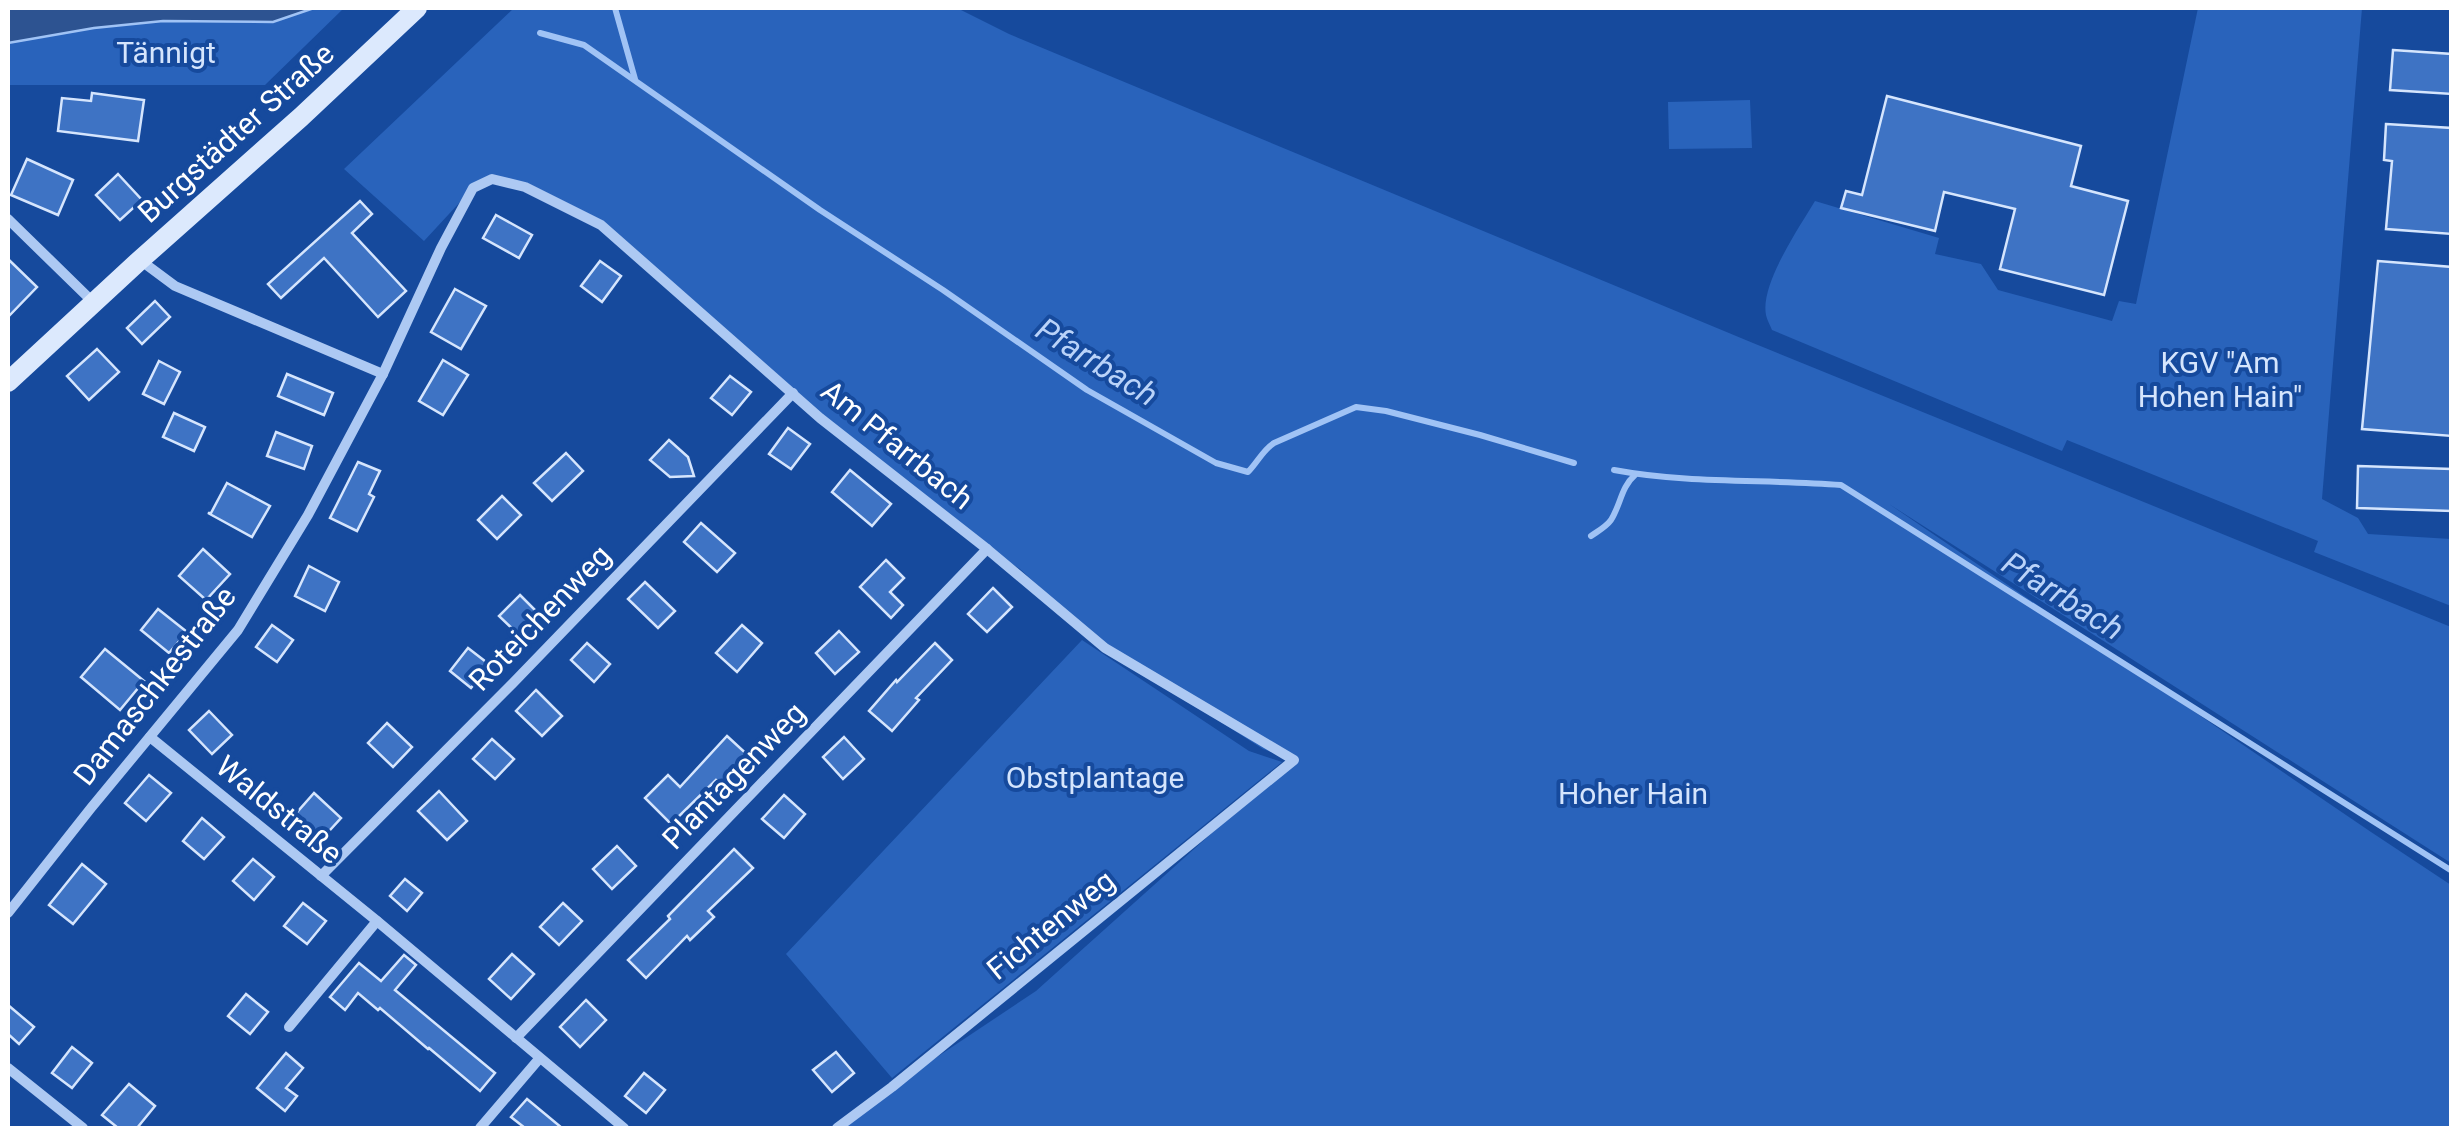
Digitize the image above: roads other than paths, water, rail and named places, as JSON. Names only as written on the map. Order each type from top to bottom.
[{"type":"main road","name":"Burgstädter Straße","points":[[8,382],[417,8]]},
{"type":"street","name":"Am Pfarrbach","points":[[473,188],[492,179],[525,187],[601,225],[820,418],[1106,648],[1294,760]]},
{"type":"street","name":"Damaschkestraße","points":[[8,913],[238,630],[308,514],[383,374],[473,188]]},
{"type":"street","points":[[8,219],[94,304]]},
{"type":"street","points":[[140,260],[175,286],[383,374]]},
{"type":"street","name":"Roteichenweg","points":[[321,876],[793,393]]},
{"type":"street","name":"Plantagenweg","points":[[516,1038],[987,549]]},
{"type":"street","name":"Waldstraße","points":[[150,737],[624,1128]]},
{"type":"street","name":"Fichtenweg","points":[[838,1128],[1294,760]]},
{"type":"street","points":[[289,1027],[377,921]]},
{"type":"street","points":[[480,1128],[539,1059]]},
{"type":"street","points":[[8,1068],[83,1128]]},
{"type":"waterway","name":"Pfarrbach","points":[[615,8],[635,79]]},
{"type":"waterway","name":"Pfarrbach","points":[[540,33],[584,45],[1087,390],[1216,463],[1248,472],[1274,443],[1356,407],[1480,435],[1574,463]]},
{"type":"waterway","name":"Pfarrbach","points":[[1614,470],[1699,479],[1841,485],[2452,871]]},
{"type":"waterway","points":[[1591,536],[1611,520],[1635,475]]},
{"type":"park label","name":"Tännigt","points":[[166,53]]},
{"type":"park label","name":"KGV \"Am Hohen Hain\"","points":[[2220,380]]},
{"type":"park label","name":"Obstplantage","points":[[1095,778]]},
{"type":"park label","name":"Hoher Hain","points":[[1633,794]]}]
